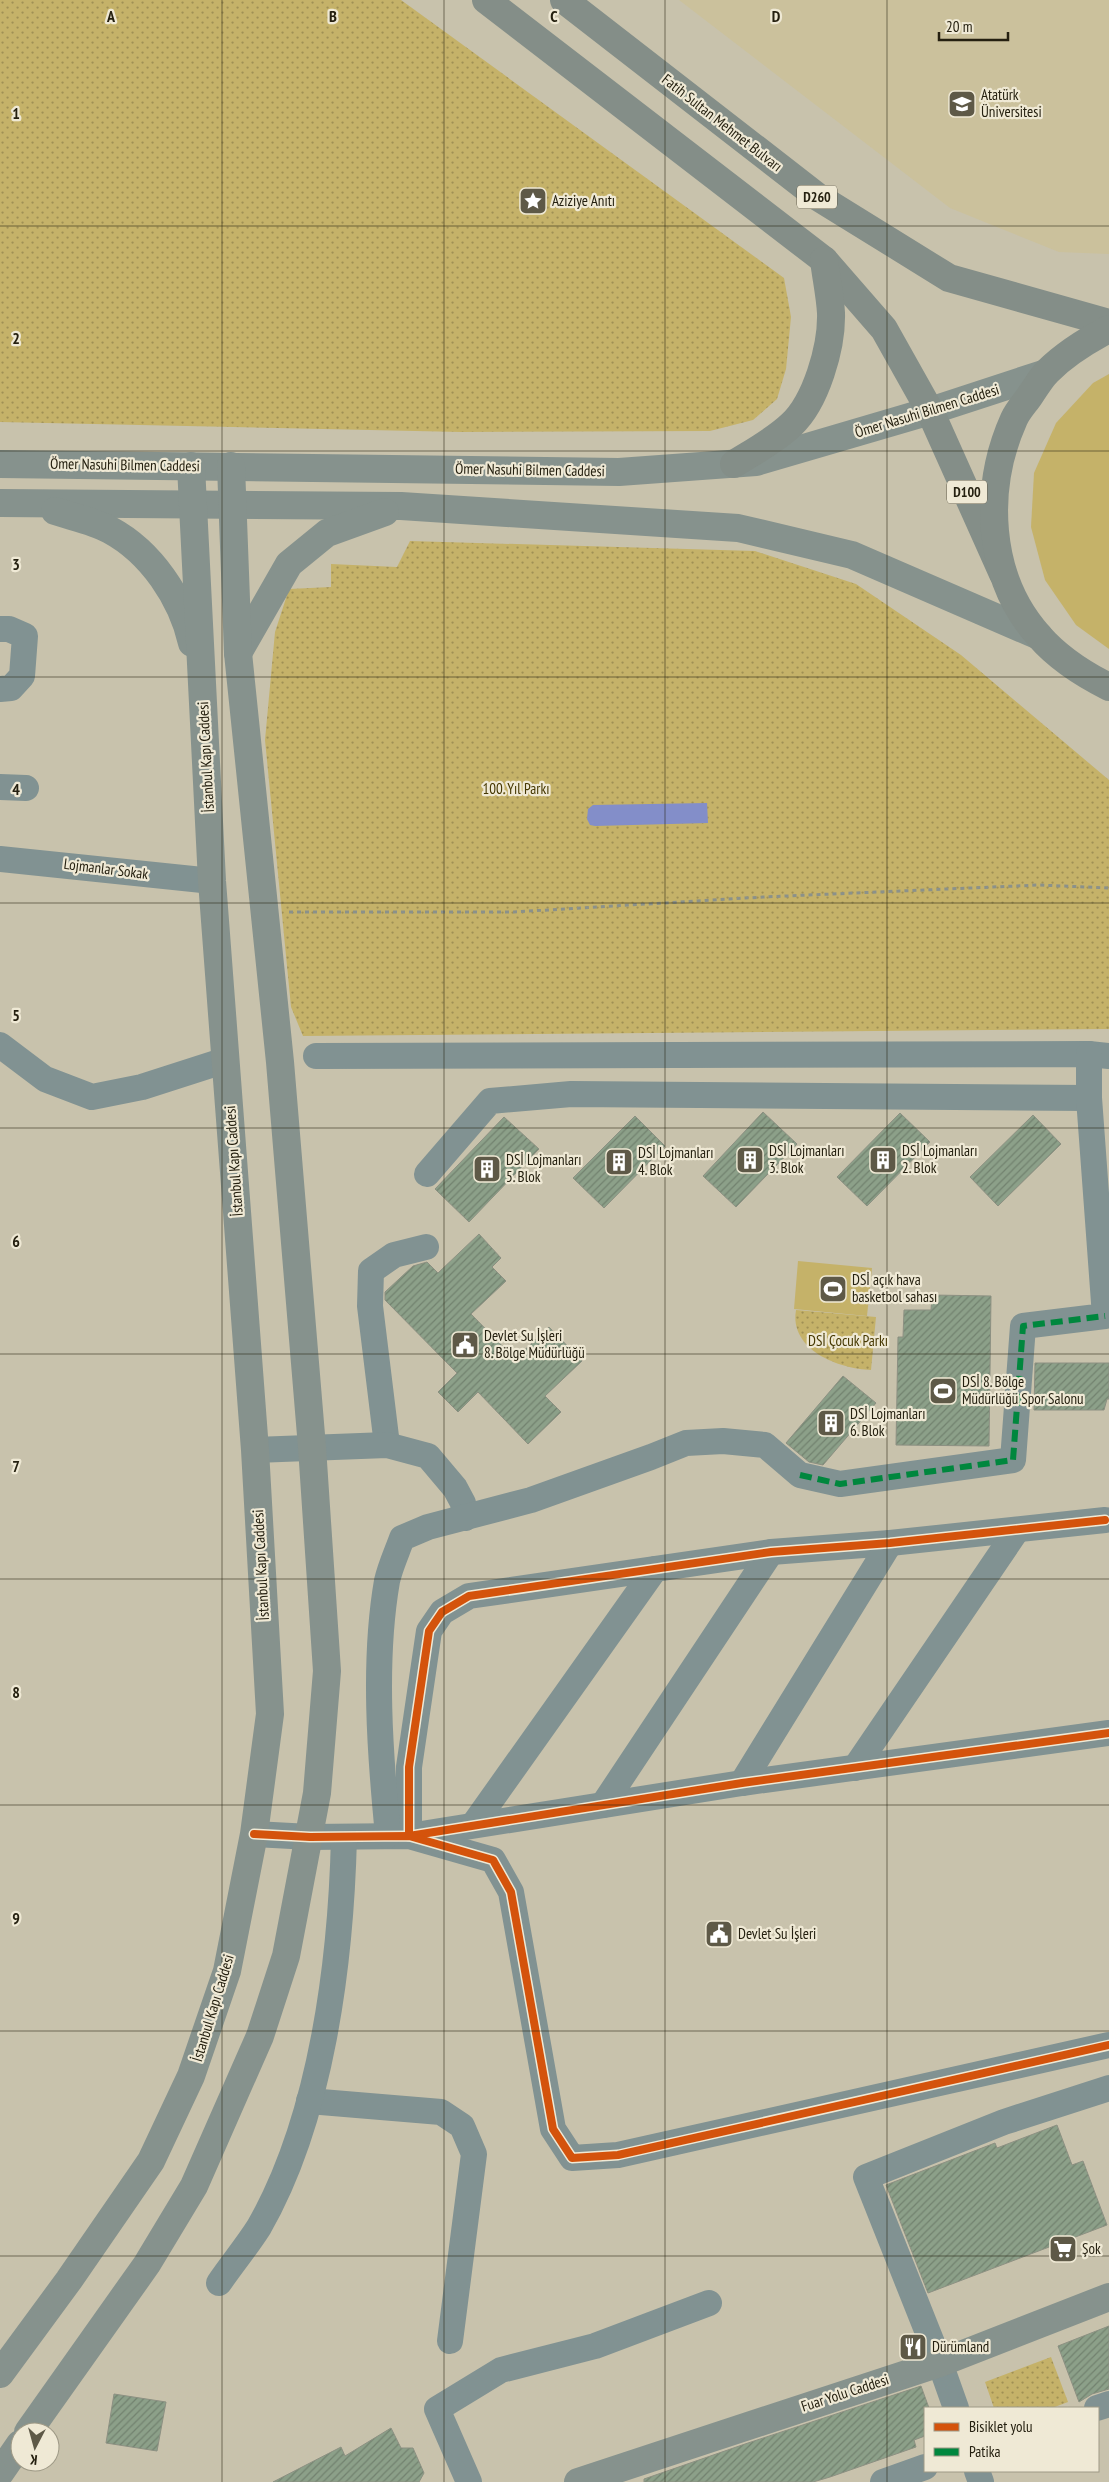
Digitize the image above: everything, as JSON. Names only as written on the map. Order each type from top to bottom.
[{"type":"highway","points":[[486,0],[824,260],[884,329],[930,411]]},
{"type":"highway","name":"Fatih Sultan Mehmet Bulvarı","points":[[564,0],[818,197],[949,278],[1109,323]]},
{"type":"highway","points":[[734,464],[762,447],[792,424],[812,397],[828,350],[831,314],[824,260]]},
{"type":"highway","points":[[1109,329],[1079,345],[1046,373],[1015,417],[997,468],[993,522],[1003,574],[1018,607],[1039,636],[1078,672],[1109,687]]},
{"type":"highway","name":"D100","points":[[930,411],[1003,574]]},
{"type":"main road","name":"Ömer Nasuhi Bilmen Caddesi","points":[[0,464],[619,472],[734,464],[756,462],[930,411],[1046,373]]},
{"type":"main road","points":[[191,466],[203,691]]},
{"type":"main road","points":[[35,2422],[147,2264],[194,2186],[260,2036],[286,1956],[310,1838],[317,1792],[327,1671],[312,1447],[280,1062],[263,912],[238,653],[234,504],[231,466]]},
{"type":"main road","points":[[0,504],[401,506],[738,528],[852,555],[1039,636]]},
{"type":"main road","points":[[36,504],[110,530],[143,553],[173,594],[190,634],[203,691]]},
{"type":"main road","points":[[238,653],[289,564],[327,532],[401,506]]},
{"type":"main road","name":"İstanbul Kapı Caddesi","points":[[3,2366],[69,2280],[151,2161],[191,2076],[227,1971],[254,1834],[270,1714],[255,1450],[212,881],[203,691]]},
{"type":"main road","name":"Fuar Yolu Caddesi","points":[[578,2482],[940,2362],[1109,2297]]},
{"type":"main road","points":[[2,2482],[0,2473],[10,2458]]},
{"type":"main road","points":[[0,2473],[10,2482]]},
{"type":"street","points":[[0,629],[9,629],[24,636],[22,676],[11,688],[0,689]]},
{"type":"street","points":[[0,787],[26,788]]},
{"type":"street","name":"Lojmanlar Sokak","points":[[0,859],[212,881]]},
{"type":"street","points":[[0,1045],[45,1079],[92,1097],[142,1087],[226,1060]]},
{"type":"street","points":[[316,1056],[1099,1055],[1089,1098],[1106,1316],[1024,1326],[1013,1460],[840,1484],[800,1475],[765,1445],[723,1441],[686,1442],[651,1457],[531,1500],[428,1527],[402,1538],[388,1580],[381,1638],[381,1759],[399,1836]]},
{"type":"street","points":[[428,1174],[490,1101],[571,1094],[1089,1098]]},
{"type":"street","points":[[387,1445],[370,1306],[371,1271],[394,1255],[426,1247]]},
{"type":"street","points":[[255,1450],[387,1445],[428,1456],[455,1488],[463,1504],[466,1518]]},
{"type":"street","points":[[399,1836],[429,1631],[442,1612],[469,1596],[771,1552],[890,1543],[1105,1520]]},
{"type":"street","points":[[855,1768],[1017,1530]]},
{"type":"street","points":[[742,1783],[890,1543]]},
{"type":"street","points":[[603,1805],[771,1552]]},
{"type":"street","points":[[474,1824],[655,1569]]},
{"type":"street","points":[[254,1834],[310,1838],[399,1836],[742,1783],[1109,1733]]},
{"type":"street","points":[[219,2283],[258,2227],[290,2160],[309,2101],[331,1995],[342,1897],[344,1836]]},
{"type":"street","points":[[399,1836],[493,1860],[511,1892],[553,2129],[572,2158],[618,2155],[1109,2045]]},
{"type":"street","points":[[956,2407],[940,2362],[866,2177],[1004,2122],[1109,2088]]},
{"type":"street","points":[[309,2101],[441,2112],[462,2126],[474,2154],[450,2341]]},
{"type":"street","points":[[470,2482],[438,2409],[501,2370],[595,2346],[709,2303]]},
{"type":"street","points":[[883,2482],[924,2467]]},
{"type":"path","points":[[263,912],[514,912],[763,897],[1039,885],[1109,888]]},
{"type":"shaded area","name":"Atatürk Üniversitesi","points":[[679,0],[1109,0],[1109,254],[1059,252],[950,208]]},
{"type":"green space","points":[[0,0],[401,0],[784,278],[791,317],[786,369],[777,399],[753,420],[710,431],[461,432],[0,422]]},
{"type":"green space","points":[[1109,374],[1109,649],[1076,625],[1045,580],[1031,527],[1034,473],[1056,423],[1093,383]]},
{"type":"green space","name":"100. Yıl Parkı","points":[[410,541],[755,551],[856,584],[961,655],[1109,780],[1109,1029],[303,1036],[291,1007],[265,740],[275,632],[289,589],[331,587],[331,564],[397,567]]},
{"type":"green space","name":"DSİ açık hava basketbol sahası","points":[[798,1261],[872,1268],[867,1316],[794,1309]]},
{"type":"green space","name":"DSİ Çocuk Parkı","points":[[796,1310],[876,1317],[871,1370],[845,1366],[819,1355],[800,1336],[796,1324]]},
{"type":"green space","points":[[1051,2357],[1068,2402],[1055,2407],[994,2407],[985,2382]]},
{"type":"water","points":[[707,803],[708,823],[595,826],[590,825],[587,819],[588,809],[593,805]]},
{"type":"building","name":"DSİ Lojmanları 3. Blok","points":[[763,1112],[797,1144],[736,1207],[703,1176]]},
{"type":"building","name":"DSİ Lojmanları 2. Blok","points":[[900,1113],[930,1142],[867,1206],[837,1177]]},
{"type":"building","points":[[1033,1115],[1061,1144],[998,1206],[970,1177]]},
{"type":"building","name":"DSİ Lojmanları 4. Blok","points":[[635,1116],[665,1146],[604,1208],[573,1178]]},
{"type":"building","name":"DSİ Lojmanları 5. Blok","points":[[504,1117],[539,1149],[469,1222],[435,1189]]},
{"type":"building","name":"Devlet Su İşleri 8. Bölge Müdürlüğü","points":[[479,1234],[501,1258],[492,1267],[506,1281],[471,1314],[515,1359],[549,1327],[582,1361],[545,1396],[561,1412],[528,1444],[478,1392],[458,1412],[438,1392],[457,1373],[385,1300],[385,1292],[413,1266],[427,1262],[438,1273]]},
{"type":"building","name":"DSİ 8. Bölge Müdürlüğü Spor Salonu","points":[[932,1295],[991,1296],[989,1446],[896,1445],[898,1337],[903,1337],[904,1310],[931,1310]]},
{"type":"building","points":[[1035,1363],[1109,1363],[1109,1399],[1107,1399],[1104,1410],[1034,1410]]},
{"type":"building","name":"DSİ Lojmanları 6. Blok","points":[[843,1376],[876,1403],[823,1465],[809,1462],[786,1443]]},
{"type":"building","points":[[1057,2125],[1072,2165],[1083,2161],[1107,2225],[928,2293],[886,2185],[995,2143],[997,2148]]},
{"type":"building","points":[[1109,2326],[1109,2389],[1092,2394],[1079,2402],[1058,2346]]},
{"type":"building","points":[[921,2386],[929,2407],[924,2407],[924,2436],[914,2440],[916,2447],[813,2482],[644,2482],[644,2479]]},
{"type":"building","points":[[114,2394],[166,2402],[157,2451],[106,2443]]},
{"type":"building","points":[[391,2428],[401,2448],[413,2448],[424,2473],[419,2482],[273,2482],[341,2447],[345,2456]]},
{"type":"marked path","points":[[800,1475],[840,1484],[1013,1460],[1023,1326],[1105,1316]]},
{"type":"cycle path","points":[[1105,1520],[890,1543],[771,1552],[469,1596],[442,1612],[429,1631],[409,1767],[409,1836],[742,1783],[1109,1733]]},
{"type":"cycle path","points":[[254,1834],[310,1837],[409,1836],[493,1860],[511,1892],[553,2129],[572,2158],[618,2155],[1109,2045]]},
{"type":"place","name":"Atatürk Üniversitesi","points":[[962,104]]},
{"type":"place","name":"Aziziye Anıtı","points":[[533,201]]},
{"type":"place","name":"DSİ Lojmanları 3. Blok","points":[[750,1160]]},
{"type":"place","name":"DSİ Lojmanları 2. Blok","points":[[883,1160]]},
{"type":"place","name":"DSİ Lojmanları 4. Blok","points":[[619,1162]]},
{"type":"place","name":"DSİ Lojmanları 5. Blok","points":[[487,1169]]},
{"type":"place","name":"DSİ açık hava basketbol sahası","points":[[833,1289]]},
{"type":"place","name":"Devlet Su İşleri 8. Bölge Müdürlüğü","points":[[465,1345]]},
{"type":"place","name":"DSİ 8. Bölge Müdürlüğü Spor Salonu","points":[[943,1391]]},
{"type":"place","name":"DSİ Lojmanları 6. Blok","points":[[831,1423]]},
{"type":"place","name":"Devlet Su İşleri","points":[[719,1934]]},
{"type":"place","name":"Şok","points":[[1063,2249]]},
{"type":"place","name":"Dürümland","points":[[913,2347]]}]
